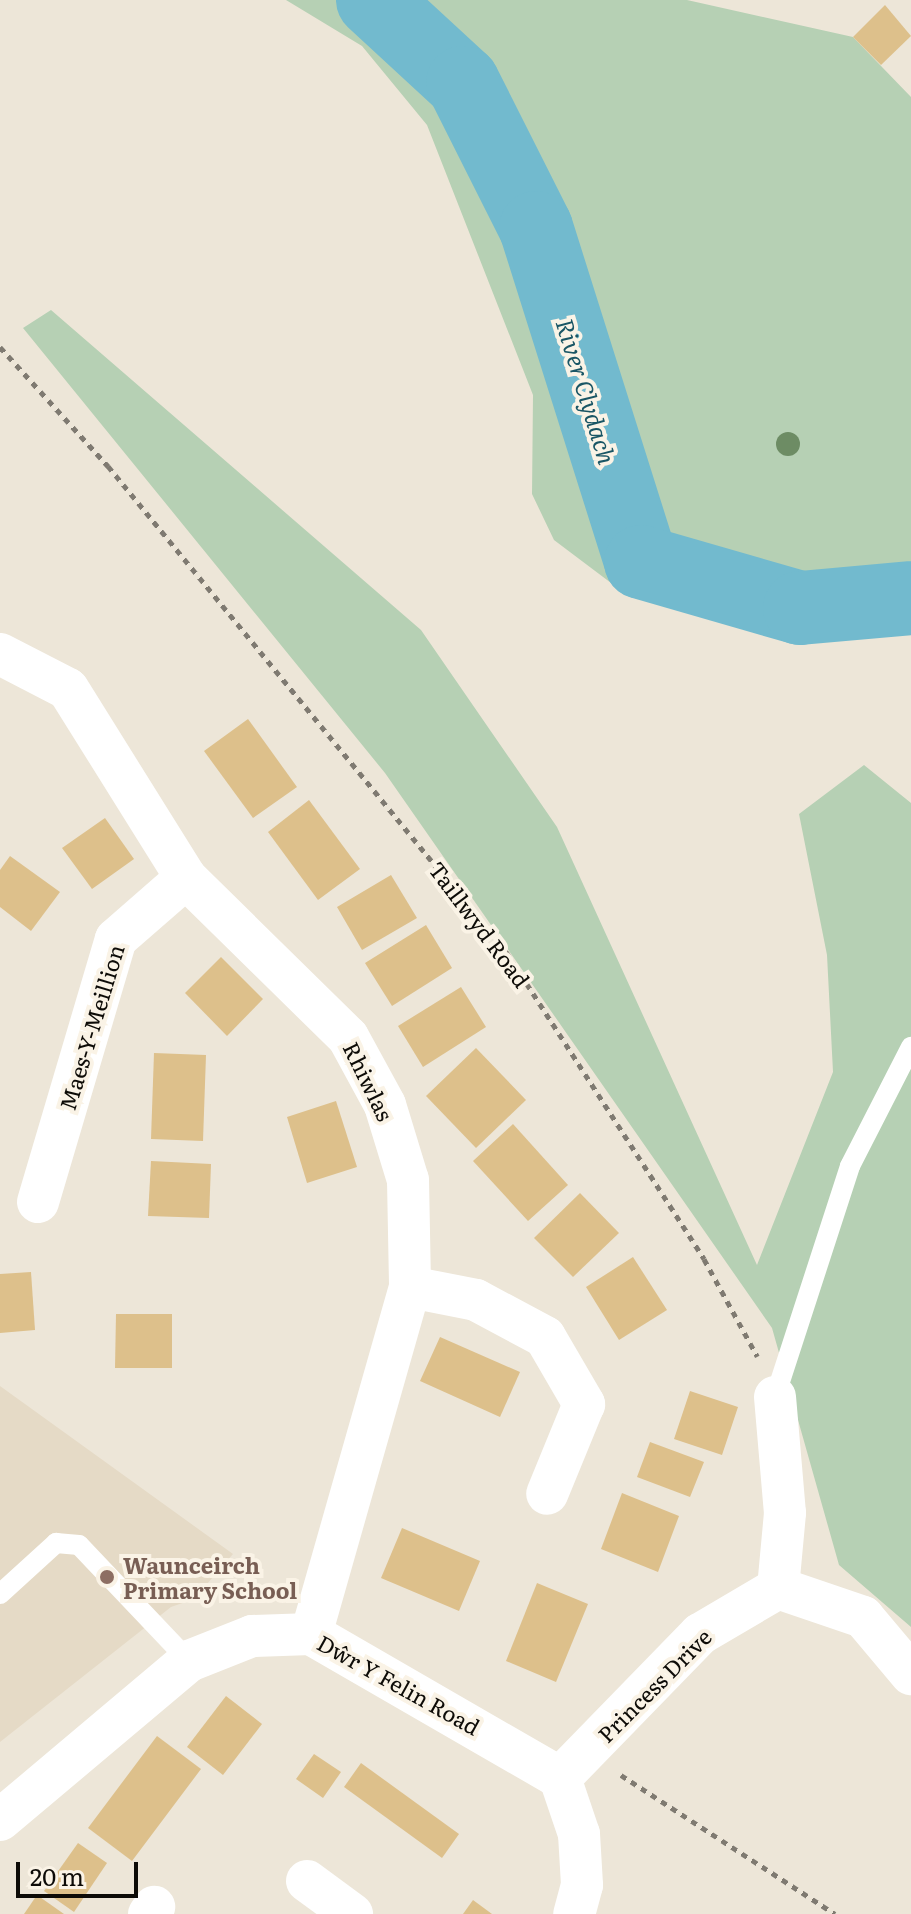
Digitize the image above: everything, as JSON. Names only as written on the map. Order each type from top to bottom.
[{"type":"street","name":"Rhiwlas","points":[[0,654],[68,689],[186,878],[348,1037],[385,1105],[408,1180],[410,1287],[311,1634]]},
{"type":"street","name":"Maes-Y-Meillion","points":[[38,1202],[116,939],[186,878]]},
{"type":"street","points":[[410,1287],[476,1300],[545,1337],[584,1404],[547,1494]]},
{"type":"street","points":[[775,1397],[785,1513],[778,1588],[863,1617],[911,1674]]},
{"type":"street","name":"Princess Drive","points":[[573,1765],[700,1634],[778,1588]]},
{"type":"street","name":"Dŵr Y Felin Road","points":[[0,1820],[189,1661],[252,1636],[311,1634],[573,1765]]},
{"type":"street","points":[[573,1765],[582,1885],[574,1914]]},
{"type":"street","points":[[307,1881],[351,1914]]},
{"type":"lane","points":[[775,1397],[850,1166],[911,1047]]},
{"type":"lane","points":[[0,1594],[56,1543],[79,1545],[189,1661]]},
{"type":"path","name":"Taillwyd Road","points":[[0,347],[108,466],[507,953],[704,1259],[775,1397]]},
{"type":"path","points":[[573,1765],[835,1914]]},
{"type":"shaded area","name":"Waunceirch Primary School","points":[[0,1386],[233,1554],[194,1599],[171,1607],[0,1742]]},
{"type":"green space","points":[[286,0],[687,0],[853,37],[911,97],[911,568],[715,613],[623,592],[554,540],[532,494],[533,395],[427,125],[362,46]]},
{"type":"green space","points":[[51,310],[421,630],[557,827],[757,1265],[833,1072],[827,955],[799,814],[864,765],[911,803],[911,1627],[839,1565],[772,1328],[385,773],[23,328]]},
{"type":"building","points":[[885,5],[911,36],[881,65],[853,37]]},
{"type":"building","points":[[248,719],[297,787],[253,818],[204,751]]},
{"type":"building","points":[[309,800],[360,869],[318,900],[268,832]]},
{"type":"building","points":[[105,818],[134,859],[92,889],[62,848]]},
{"type":"building","points":[[10,856],[60,892],[31,931],[0,907],[0,870]]},
{"type":"building","points":[[391,875],[417,918],[362,950],[337,907]]},
{"type":"building","points":[[426,925],[452,968],[392,1006],[365,963]]},
{"type":"building","points":[[221,957],[263,999],[227,1036],[185,993]]},
{"type":"building","points":[[461,987],[486,1027],[423,1067],[398,1026]]},
{"type":"building","points":[[476,1048],[526,1100],[476,1148],[426,1096]]},
{"type":"building","points":[[154,1053],[206,1055],[203,1141],[151,1139]]},
{"type":"building","points":[[336,1101],[357,1167],[307,1183],[287,1117]]},
{"type":"building","points":[[513,1124],[568,1185],[528,1221],[473,1161]]},
{"type":"building","points":[[151,1161],[211,1164],[209,1218],[148,1216]]},
{"type":"building","points":[[580,1193],[619,1233],[573,1277],[534,1238]]},
{"type":"building","points":[[633,1257],[667,1310],[619,1340],[586,1287]]},
{"type":"building","points":[[31,1272],[35,1330],[0,1333],[0,1274]]},
{"type":"building","points":[[116,1314],[172,1314],[172,1368],[115,1368]]},
{"type":"building","points":[[440,1337],[520,1372],[500,1417],[420,1381]]},
{"type":"building","points":[[690,1391],[738,1407],[722,1455],[674,1439]]},
{"type":"building","points":[[650,1442],[704,1462],[690,1497],[637,1477]]},
{"type":"building","points":[[622,1493],[679,1516],[658,1572],[601,1549]]},
{"type":"building","points":[[402,1528],[480,1561],[459,1611],[381,1578]]},
{"type":"building","points":[[537,1583],[588,1604],[556,1682],[506,1661]]},
{"type":"building","points":[[226,1696],[262,1724],[223,1775],[187,1747]]},
{"type":"building","points":[[157,1736],[201,1769],[132,1861],[88,1828]]},
{"type":"building","points":[[314,1754],[341,1772],[323,1798],[296,1779]]},
{"type":"building","points":[[361,1763],[459,1834],[442,1858],[344,1787]]},
{"type":"building","points":[[78,1843],[107,1863],[74,1912],[44,1891]]},
{"type":"building","points":[[37,1895],[64,1914],[24,1914]]},
{"type":"building","points":[[473,1900],[492,1914],[463,1914]]},
{"type":"waterway","name":"River Clydach","points":[[373,0],[463,83],[536,228],[641,562],[800,608],[911,598]]},
{"type":"place","name":"Waunceirch Primary School","points":[[107,1577]]}]
